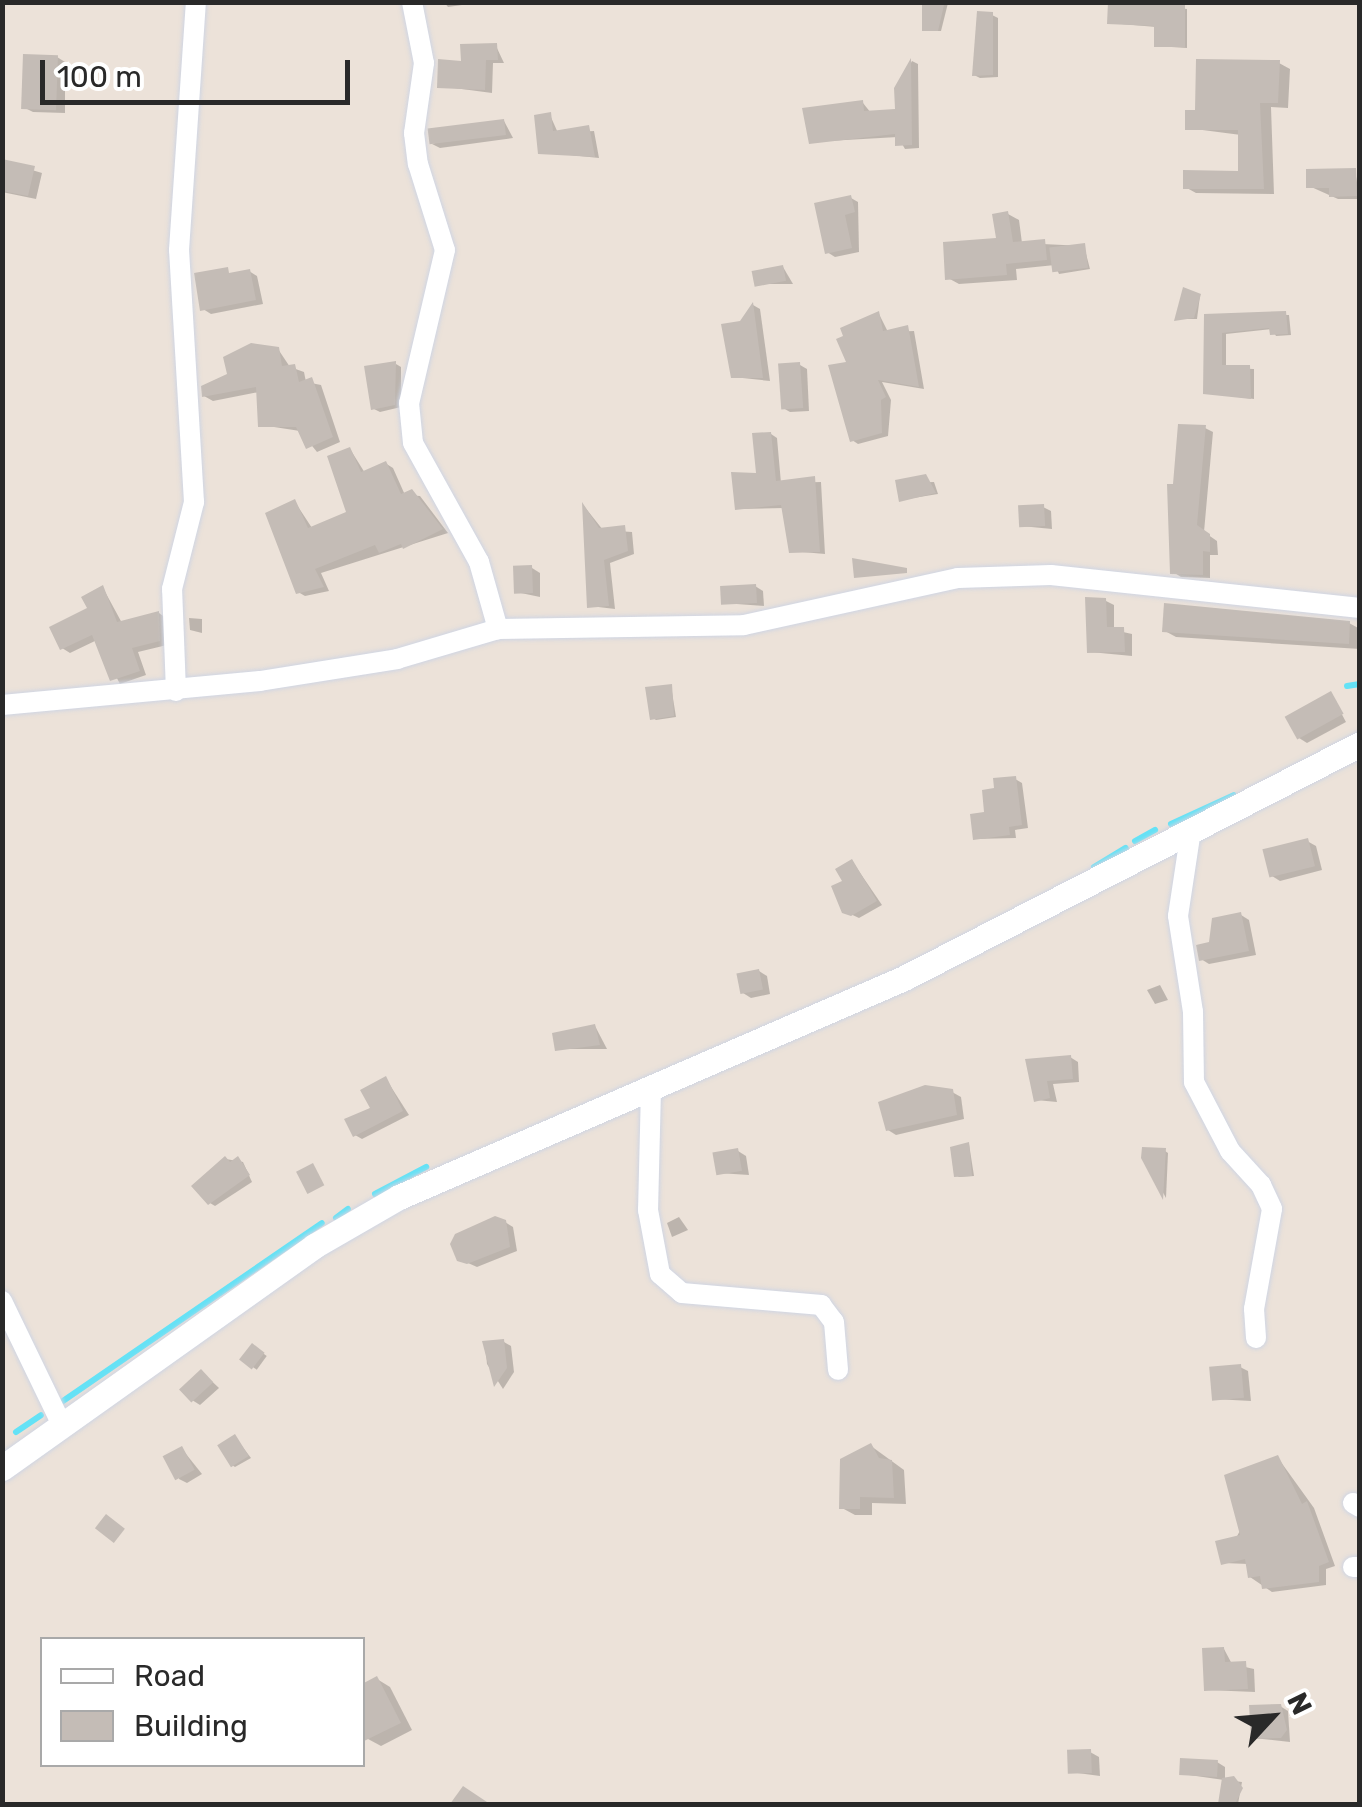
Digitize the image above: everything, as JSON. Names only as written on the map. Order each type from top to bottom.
[{"type":"street","points":[[176,691],[172,589],[194,502],[179,250],[196,2]]},
{"type":"street","points":[[412,2],[424,63],[414,133],[418,164],[445,250],[409,404],[412,443],[478,562],[498,629]]},
{"type":"street","points":[[2,704],[176,691],[397,659],[498,629],[744,625],[958,578],[1052,575],[1360,608]]},
{"type":"street","points":[[2,1468],[314,1246],[400,1197],[904,978],[1360,744]]},
{"type":"street","points":[[1190,830],[1178,916],[1193,1012],[1194,1082],[1230,1151],[1261,1184],[1272,1209],[1254,1308],[1256,1338]]},
{"type":"street","points":[[650,1088],[648,1210],[660,1274],[682,1293],[821,1305],[834,1322],[838,1370]]},
{"type":"street","points":[[2,1300],[62,1425]]},
{"type":"building","points":[[922,2],[944,5],[938,31],[922,31]]},
{"type":"building","points":[[1108,2],[1185,5],[1185,47],[1154,47],[1154,26],[1107,24]]},
{"type":"building","points":[[977,11],[993,12],[993,75],[972,76]]},
{"type":"building","points":[[497,43],[498,60],[486,60],[485,90],[437,88],[438,59],[461,61],[460,44]]},
{"type":"building","points":[[23,54],[58,55],[56,110],[21,109]]},
{"type":"building","points":[[911,58],[912,145],[895,146],[895,134],[809,144],[802,108],[863,100],[864,111],[895,109],[894,88]]},
{"type":"building","points":[[1196,59],[1280,60],[1278,103],[1260,103],[1264,189],[1183,189],[1183,170],[1238,171],[1238,130],[1185,130],[1185,110],[1195,110]]},
{"type":"building","points":[[551,112],[553,131],[589,125],[595,157],[538,154],[534,115]]},
{"type":"building","points":[[504,119],[506,135],[430,144],[428,128]]},
{"type":"building","points":[[2,159],[35,166],[28,196],[2,191]]},
{"type":"building","points":[[1356,168],[1357,196],[1329,197],[1329,188],[1306,188],[1306,169]]},
{"type":"building","points":[[851,195],[855,212],[845,215],[852,248],[825,254],[814,203]]},
{"type":"building","points":[[1008,211],[1013,242],[1045,239],[1047,260],[1006,264],[1007,275],[945,280],[943,242],[996,238],[992,214]]},
{"type":"building","points":[[1085,243],[1088,268],[1052,272],[1049,247]]},
{"type":"building","points":[[783,265],[786,281],[755,287],[752,271]]},
{"type":"building","points":[[228,267],[229,273],[250,269],[256,300],[200,311],[194,273]]},
{"type":"building","points":[[1183,287],[1201,294],[1194,318],[1174,321]]},
{"type":"building","points":[[753,302],[763,378],[731,378],[721,324],[740,321]]},
{"type":"building","points":[[879,311],[883,331],[908,325],[919,387],[878,380],[886,397],[881,400],[882,433],[850,442],[828,365],[846,362],[836,339],[843,336],[840,328]]},
{"type":"building","points":[[1286,311],[1288,334],[1270,335],[1269,328],[1222,333],[1222,365],[1250,365],[1251,399],[1203,394],[1204,314]]},
{"type":"building","points":[[251,343],[279,347],[282,366],[295,364],[299,382],[312,377],[333,437],[306,449],[296,427],[258,427],[256,387],[202,397],[201,386],[227,374],[223,357]]},
{"type":"building","points":[[396,361],[395,405],[371,410],[364,366]]},
{"type":"building","points":[[800,362],[803,408],[781,409],[778,364]]},
{"type":"building","points":[[1178,424],[1206,425],[1197,525],[1210,534],[1210,552],[1203,551],[1203,575],[1170,574],[1167,484],[1173,484]]},
{"type":"building","points":[[771,432],[776,481],[815,476],[820,552],[789,553],[781,505],[735,510],[731,472],[756,473],[752,433]]},
{"type":"building","points":[[350,447],[361,472],[386,461],[401,494],[412,489],[443,529],[403,549],[401,544],[379,553],[375,545],[315,569],[324,587],[296,594],[265,513],[295,499],[308,528],[346,512],[327,456]]},
{"type":"building","points":[[926,474],[936,493],[899,502],[895,480]]},
{"type":"building","points":[[582,502],[599,528],[625,525],[628,551],[604,560],[609,606],[587,608]]},
{"type":"building","points":[[1044,504],[1045,526],[1019,527],[1018,505]]},
{"type":"building","points":[[852,558],[907,568],[907,573],[854,578]]},
{"type":"building","points":[[532,565],[533,593],[514,594],[513,566]]},
{"type":"building","points":[[756,584],[757,603],[721,605],[720,586]]},
{"type":"building","points":[[103,585],[117,622],[159,611],[160,641],[132,648],[140,671],[110,681],[92,635],[60,650],[49,627],[87,608],[81,597]]},
{"type":"building","points":[[1085,597],[1106,598],[1107,627],[1124,627],[1125,652],[1087,653]]},
{"type":"building","points":[[1164,603],[1350,621],[1349,644],[1162,632]]},
{"type":"building","points":[[672,684],[674,716],[650,720],[645,687]]},
{"type":"building","points":[[1331,691],[1344,714],[1297,739],[1285,717]]},
{"type":"building","points":[[1016,776],[1022,825],[1009,827],[1010,835],[973,840],[970,814],[984,812],[982,790],[994,788],[993,778]]},
{"type":"building","points":[[1308,838],[1315,866],[1269,878],[1262,849]]},
{"type":"building","points":[[852,859],[877,901],[851,916],[842,913],[831,886],[842,881],[835,869]]},
{"type":"building","points":[[1241,912],[1249,951],[1199,961],[1196,945],[1209,942],[1212,918]]},
{"type":"building","points":[[759,969],[763,990],[740,994],[736,973]]},
{"type":"building","points":[[595,1024],[600,1045],[555,1051],[552,1033]]},
{"type":"building","points":[[1071,1055],[1073,1079],[1047,1081],[1050,1098],[1034,1102],[1025,1059]]},
{"type":"building","points":[[386,1076],[403,1111],[353,1137],[344,1119],[370,1108],[360,1090]]},
{"type":"building","points":[[925,1085],[953,1089],[957,1115],[886,1131],[878,1102]]},
{"type":"building","points":[[969,1142],[972,1176],[954,1177],[950,1147]]},
{"type":"building","points":[[1142,1147],[1166,1148],[1163,1200],[1141,1158]]},
{"type":"building","points":[[738,1148],[742,1171],[716,1175],[712,1153]]},
{"type":"building","points":[[225,1156],[230,1162],[238,1156],[250,1175],[208,1205],[191,1186]]},
{"type":"building","points":[[313,1163],[324,1185],[307,1194],[296,1172]]},
{"type":"building","points":[[495,1216],[506,1220],[510,1247],[467,1264],[457,1261],[450,1244],[455,1234]]},
{"type":"building","points":[[504,1339],[507,1368],[494,1387],[482,1341]]},
{"type":"building","points":[[252,1343],[265,1353],[252,1369],[239,1360]]},
{"type":"building","points":[[1241,1364],[1244,1398],[1212,1401],[1209,1367]]},
{"type":"building","points":[[201,1369],[213,1382],[191,1403],[179,1389]]},
{"type":"building","points":[[235,1434],[249,1456],[231,1467],[217,1445]]},
{"type":"building","points":[[871,1443],[879,1458],[892,1460],[894,1498],[860,1497],[860,1509],[839,1509],[840,1459]]},
{"type":"building","points":[[182,1446],[195,1470],[175,1480],[163,1456]]},
{"type":"building","points":[[1278,1455],[1302,1504],[1307,1501],[1329,1562],[1319,1566],[1319,1582],[1262,1589],[1260,1576],[1248,1578],[1245,1559],[1221,1565],[1215,1541],[1240,1535],[1224,1475]]},
{"type":"building","points":[[106,1514],[125,1529],[114,1543],[95,1528]]},
{"type":"building","points":[[1224,1647],[1225,1662],[1246,1661],[1248,1689],[1204,1691],[1202,1648]]},
{"type":"building","points":[[377,1676],[401,1723],[365,1741],[365,1682]]},
{"type":"building","points":[[1281,1704],[1287,1730],[1281,1738],[1251,1739],[1249,1705]]},
{"type":"building","points":[[1091,1749],[1092,1773],[1068,1774],[1067,1750]]},
{"type":"building","points":[[1180,1758],[1218,1760],[1217,1777],[1179,1775]]},
{"type":"building","points":[[1234,1776],[1243,1788],[1235,1804],[1218,1804],[1222,1778]]},
{"type":"building","points":[[463,1786],[490,1804],[450,1804]]},
{"type":"waterway","points":[[1347,686],[1360,684]]},
{"type":"waterway","points":[[1171,824],[1234,795]]},
{"type":"waterway","points":[[1135,841],[1155,830]]},
{"type":"waterway","points":[[1094,867],[1126,848]]},
{"type":"waterway","points":[[375,1194],[426,1167]]},
{"type":"waterway","points":[[336,1218],[348,1209]]},
{"type":"waterway","points":[[63,1401],[322,1223]]},
{"type":"waterway","points":[[16,1432],[41,1415]]}]
